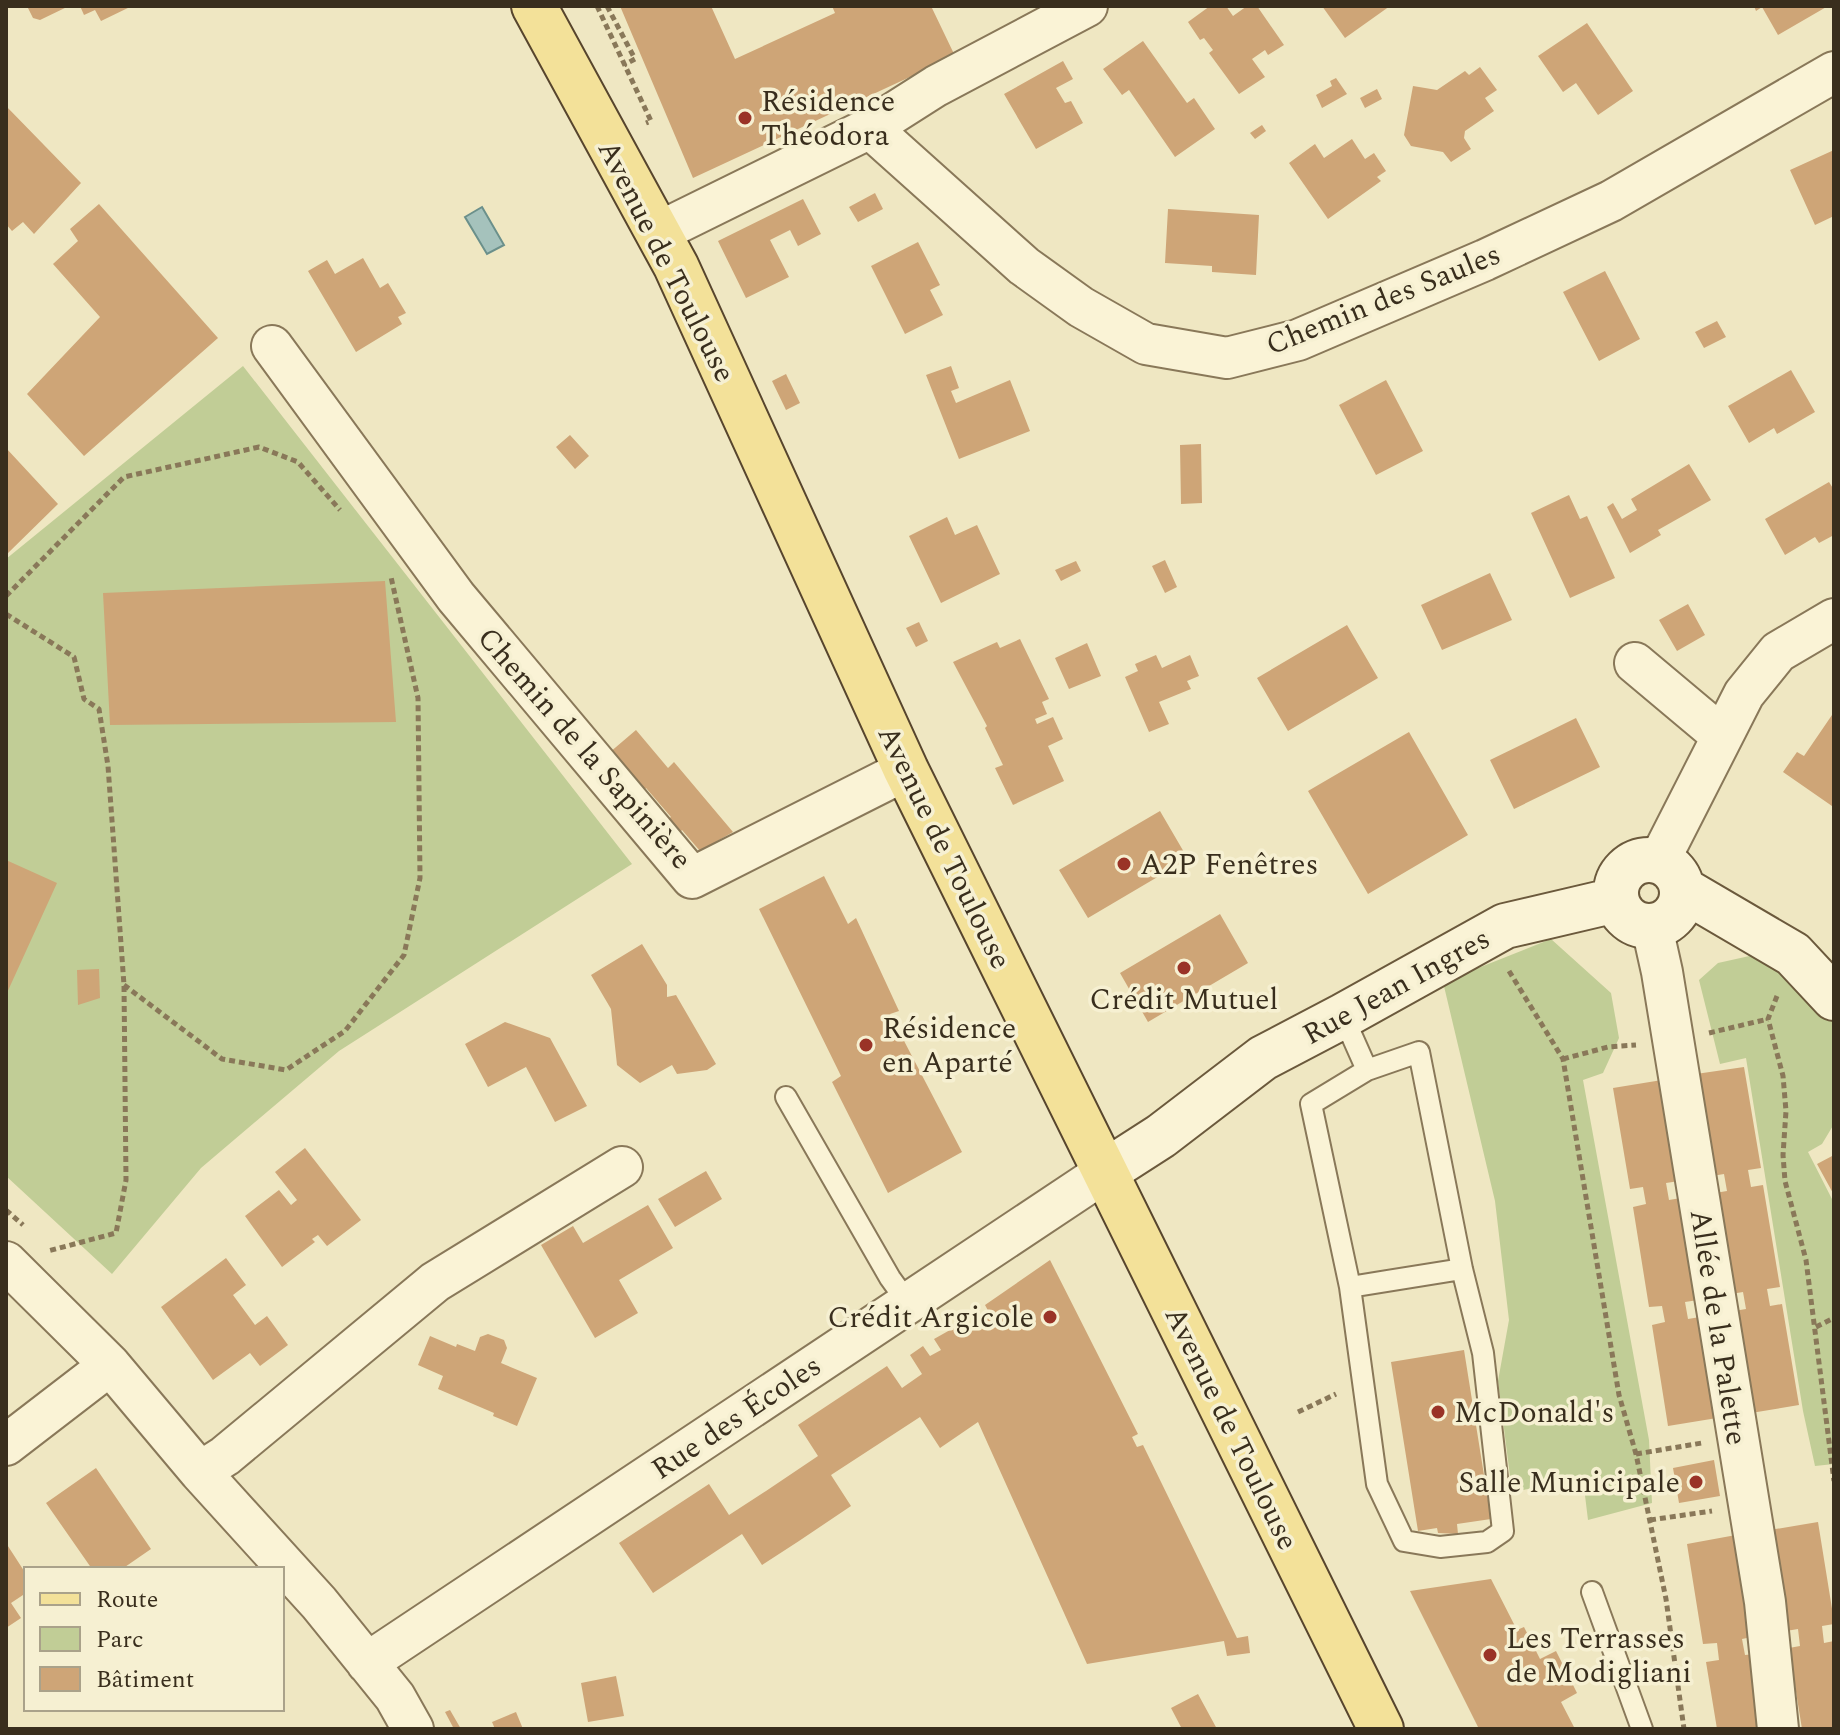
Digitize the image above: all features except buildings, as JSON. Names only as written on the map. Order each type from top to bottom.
[{"type":"main road","name":"Avenue de Toulouse","points":[[534,6],[676,266],[906,770],[1381,1729]]},
{"type":"street","points":[[657,233],[870,128],[936,86],[1087,6]]},
{"type":"street","name":"Chemin des Saules","points":[[870,128],[1024,266],[1081,307],[1146,344],[1227,358],[1298,340],[1395,300],[1611,201],[1834,72]]},
{"type":"street","points":[[272,346],[403,556]]},
{"type":"street","name":"Chemin de la Sapinière","points":[[403,556],[456,597],[692,878],[906,770]]},
{"type":"street","points":[[1834,619],[1778,652],[1744,694],[1722,736],[1671,875],[1680,906],[1675,915],[1652,927],[1634,924],[1625,917],[1616,900],[1615,888],[1626,868],[1648,860],[1671,875],[1793,954],[1834,998]]},
{"type":"street","points":[[1635,663],[1722,736]]},
{"type":"street","name":"Rue Jean Ingres","points":[[1097,1155],[1161,1136],[1263,1058],[1505,926],[1616,900]]},
{"type":"street","name":"Allée de la Palette","points":[[1652,927],[1765,1602],[1778,1729]]},
{"type":"street","name":"Rue des Écoles","points":[[367,1663],[908,1303],[1097,1155]]},
{"type":"street","points":[[200,1472],[225,1456],[435,1282],[622,1167]]},
{"type":"street","points":[[16,1271],[110,1365],[200,1472],[319,1603],[395,1697],[413,1729]]},
{"type":"street","points":[[6,1445],[110,1365]]},
{"type":"lane","points":[[1343,1016],[1367,1070]]},
{"type":"lane","points":[[1419,1052],[1462,1269],[1483,1353],[1503,1531],[1487,1542],[1440,1547],[1404,1541],[1377,1484],[1350,1287],[1311,1104],[1367,1070],[1419,1052]]},
{"type":"lane","points":[[786,1097],[890,1278],[908,1303]]},
{"type":"lane","points":[[1350,1287],[1462,1269]]},
{"type":"lane","points":[[1592,1592],[1642,1729]]},
{"type":"path","points":[[597,6],[651,121],[646,123]]},
{"type":"path","points":[[607,6],[635,59],[624,65]]},
{"type":"path","points":[[6,596],[124,477],[259,447],[298,462],[347,518]]},
{"type":"path","points":[[124,985],[222,1059],[286,1070],[345,1031],[404,955],[420,878],[418,698],[403,556]]},
{"type":"path","points":[[6,614],[74,657],[84,699],[99,709],[108,766],[124,985],[126,1180],[116,1233],[50,1249],[16,1271]]},
{"type":"path","points":[[1487,936],[1563,1059],[1619,1395],[1636,1454],[1666,1599],[1684,1729]]},
{"type":"path","points":[[1793,954],[1768,1019],[1783,1076],[1785,1181],[1806,1260],[1834,1478]]},
{"type":"path","points":[[1563,1059],[1608,1047],[1673,1042],[1768,1019]]},
{"type":"path","points":[[1816,1327],[1834,1318]]},
{"type":"path","points":[[1298,1412],[1328,1396],[1364,1388]]},
{"type":"path","points":[[1636,1454],[1737,1437]]},
{"type":"path","points":[[1650,1520],[1749,1506]]},
{"type":"green space","points":[[243,366],[632,864],[339,1051],[201,1168],[112,1274],[6,1176],[6,559]]},
{"type":"green space","points":[[1551,939],[1611,993],[1619,1038],[1603,1073],[1583,1080],[1649,1440],[1652,1503],[1588,1520],[1583,1479],[1512,1492],[1498,1381],[1509,1320],[1495,1201],[1443,982]]},
{"type":"green space","points":[[1754,955],[1814,994],[1834,1016],[1834,1124],[1822,1144],[1808,1152],[1834,1203],[1834,1464],[1815,1466],[1803,1411],[1746,1058],[1720,1064],[1699,980],[1718,963]]},
{"type":"water","points":[[482,207],[504,245],[487,254],[465,217]]},
{"type":"place","name":"Résidence Théodora","points":[[745,118]]},
{"type":"place","name":"A2P Fenêtres","points":[[1124,864]]},
{"type":"place","name":"Crédit Mutuel","points":[[1184,968]]},
{"type":"place","name":"Résidence en Aparté","points":[[866,1045]]},
{"type":"place","name":"Crédit Argicole","points":[[1050,1317]]},
{"type":"place","name":"McDonald's","points":[[1438,1412]]},
{"type":"place","name":"Salle Municipale","points":[[1696,1482]]},
{"type":"place","name":"Les Terrasses de Modigliani","points":[[1490,1655]]}]
